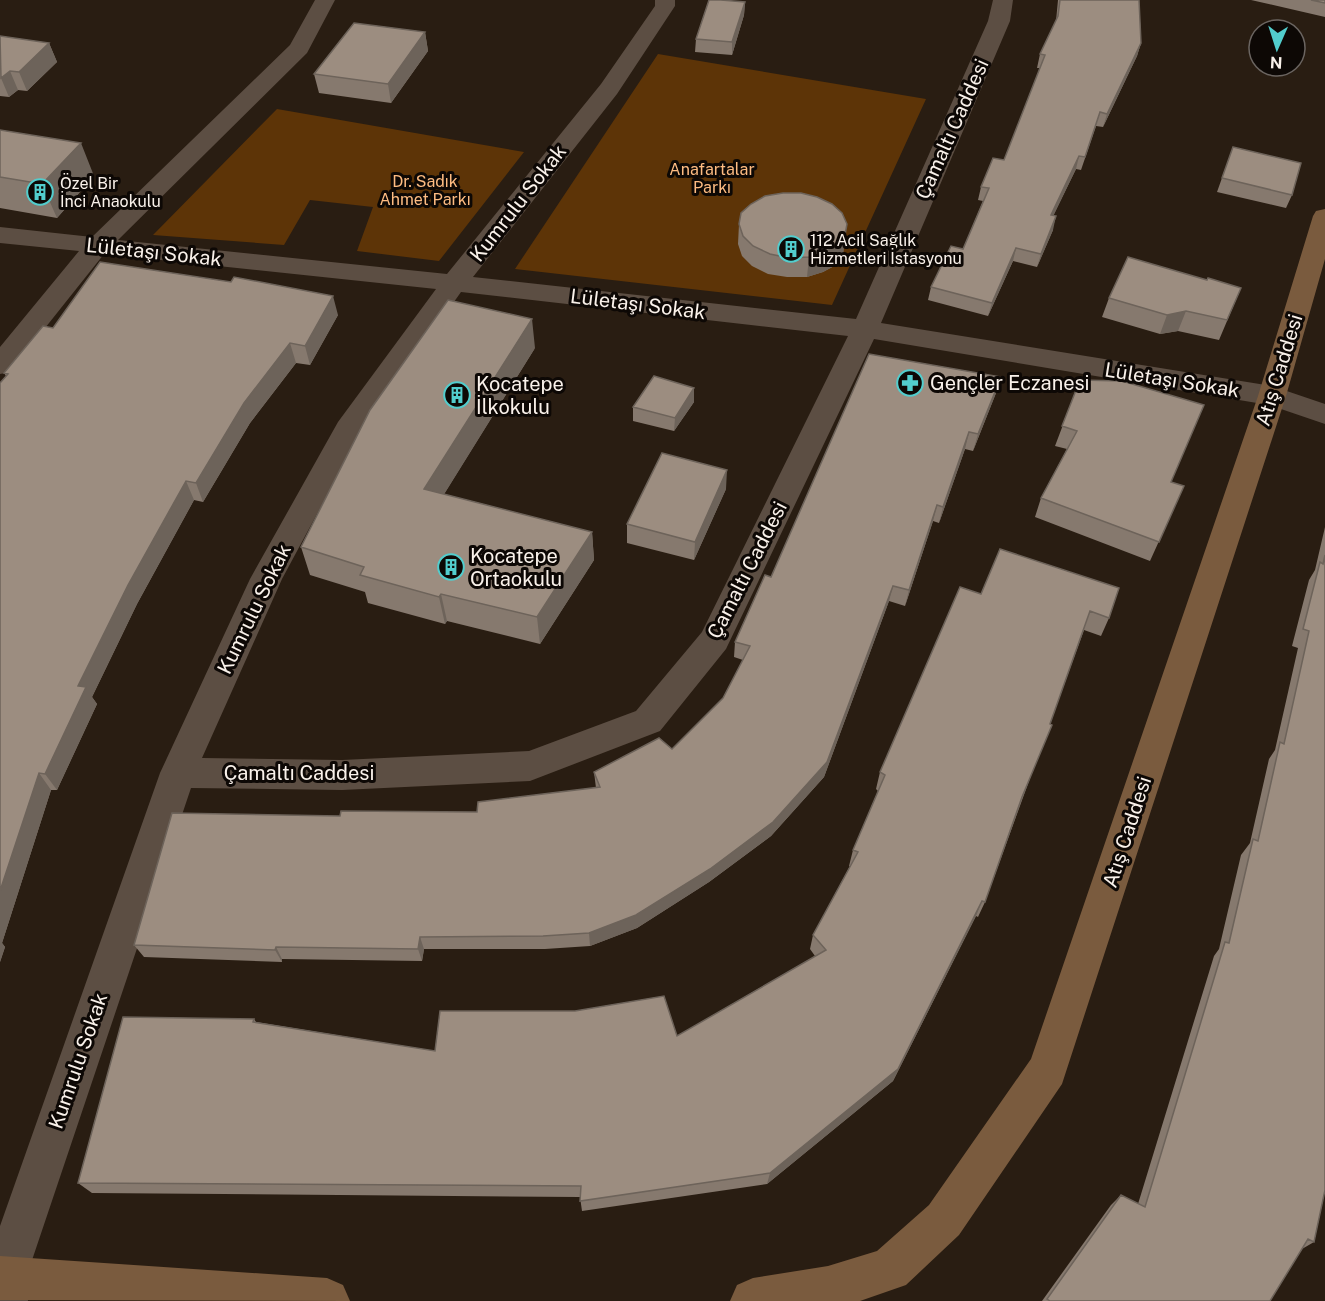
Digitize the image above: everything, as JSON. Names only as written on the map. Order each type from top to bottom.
[{"type":"street","points":[[0,365],[96,247],[299,48],[325,0]]},
{"type":"street","name":"Kumrulu Sokak","points":[[3,1285],[177,773],[266,579],[348,429],[454,283],[609,89],[665,6],[665,0]]},
{"type":"street","name":"Çamaltı Caddesi","points":[[177,773],[342,775],[530,766],[648,721],[714,640],[865,330],[999,21],[1003,0]]},
{"type":"street","name":"Atış Caddesi","points":[[753,1301],[828,1289],[890,1269],[944,1220],[1048,1071],[1272,396],[1325,216]]},
{"type":"street","name":"Lületaşı Sokak","points":[[0,235],[96,247],[454,283],[865,330],[1272,396],[1325,414]]},
{"type":"street","points":[[3,1285],[327,1301]]},
{"type":"green space","name":"Anafartalar Parkı","points":[[658,54],[926,99],[832,305],[515,269]]},
{"type":"green space","name":"Dr. Sadık Ahmet Parkı","points":[[277,109],[524,152],[439,261],[357,251],[373,207],[310,200],[284,245],[153,235]]},
{"type":"building","points":[[709,0],[745,2],[732,42],[696,39]]},
{"type":"building","points":[[1060,0],[1139,0],[1141,43],[1107,114],[1100,112],[1085,157],[1079,156],[1051,215],[1056,216],[1041,254],[1016,248],[992,303],[931,287],[951,246],[963,249],[989,188],[981,187],[993,158],[1004,160],[1045,55],[1040,54],[1058,16]]},
{"type":"building","points":[[354,23],[425,32],[388,84],[314,74]]},
{"type":"building","points":[[0,36],[49,43],[19,72],[10,71],[1,78]]},
{"type":"building","points":[[0,130],[81,143],[42,184],[0,177]]},
{"type":"building","points":[[1233,147],[1301,163],[1292,195],[1222,178]]},
{"type":"building","name":"112 Acil Sağlık Hizmetleri İstasyonu","points":[[801,193],[817,197],[832,204],[842,213],[847,224],[845,235],[838,245],[809,257],[789,258],[770,254],[753,246],[743,236],[739,224],[741,213],[765,196]]},
{"type":"building","points":[[1128,257],[1241,288],[1227,320],[1186,311],[1167,315],[1109,298]]},
{"type":"building","points":[[100,262],[231,282],[234,277],[333,296],[305,346],[290,343],[244,403],[196,483],[186,481],[128,585],[78,686],[86,687],[45,774],[39,773],[0,891],[0,383],[8,374],[4,373],[43,326],[53,328]]},
{"type":"building","points":[[448,300],[532,319],[424,489],[592,532],[537,617],[441,594],[439,597],[360,575],[364,567],[301,547],[370,410]]},
{"type":"building","points":[[869,354],[1001,377],[978,434],[969,432],[943,507],[937,505],[909,590],[893,586],[827,762],[773,822],[710,869],[636,915],[589,933],[543,936],[420,937],[418,949],[276,947],[275,950],[134,945],[172,813],[340,816],[341,811],[477,812],[478,802],[600,787],[594,772],[659,738],[672,749],[723,698],[750,646],[735,642],[765,575],[771,577]]},
{"type":"building","points":[[654,376],[694,388],[675,418],[633,407]]},
{"type":"building","points":[[1080,380],[1122,381],[1204,405],[1171,482],[1184,486],[1159,542],[1041,498],[1077,431],[1062,426]]},
{"type":"building","points":[[662,453],[727,470],[695,542],[627,524]]},
{"type":"building","points":[[1000,549],[1119,588],[1109,618],[1090,611],[1050,724],[1052,725],[1022,797],[985,902],[982,901],[898,1069],[770,1173],[580,1201],[581,1186],[78,1183],[123,1017],[254,1019],[253,1022],[435,1051],[440,1011],[575,1011],[664,996],[677,1036],[826,950],[813,935],[858,852],[853,850],[885,775],[880,772],[960,587],[981,594]]},
{"type":"building","points":[[1325,555],[1325,1190],[1314,1242],[1308,1239],[1270,1301],[1050,1301],[1047,1299],[1121,1195],[1145,1207],[1225,942],[1229,943],[1253,839],[1258,841],[1280,742],[1284,744],[1309,631],[1303,629],[1320,562],[1323,564]]},
{"type":"place","name":"Özel Bir İnci Anaokulu","points":[[40,192]]},
{"type":"place","name":"112 Acil Sağlık Hizmetleri İstasyonu","points":[[791,249]]},
{"type":"place","name":"Gençler Eczanesi","points":[[910,383]]},
{"type":"place","name":"Kocatepe İlkokulu","points":[[457,395]]},
{"type":"place","name":"Kocatepe Ortaokulu","points":[[451,567]]}]
